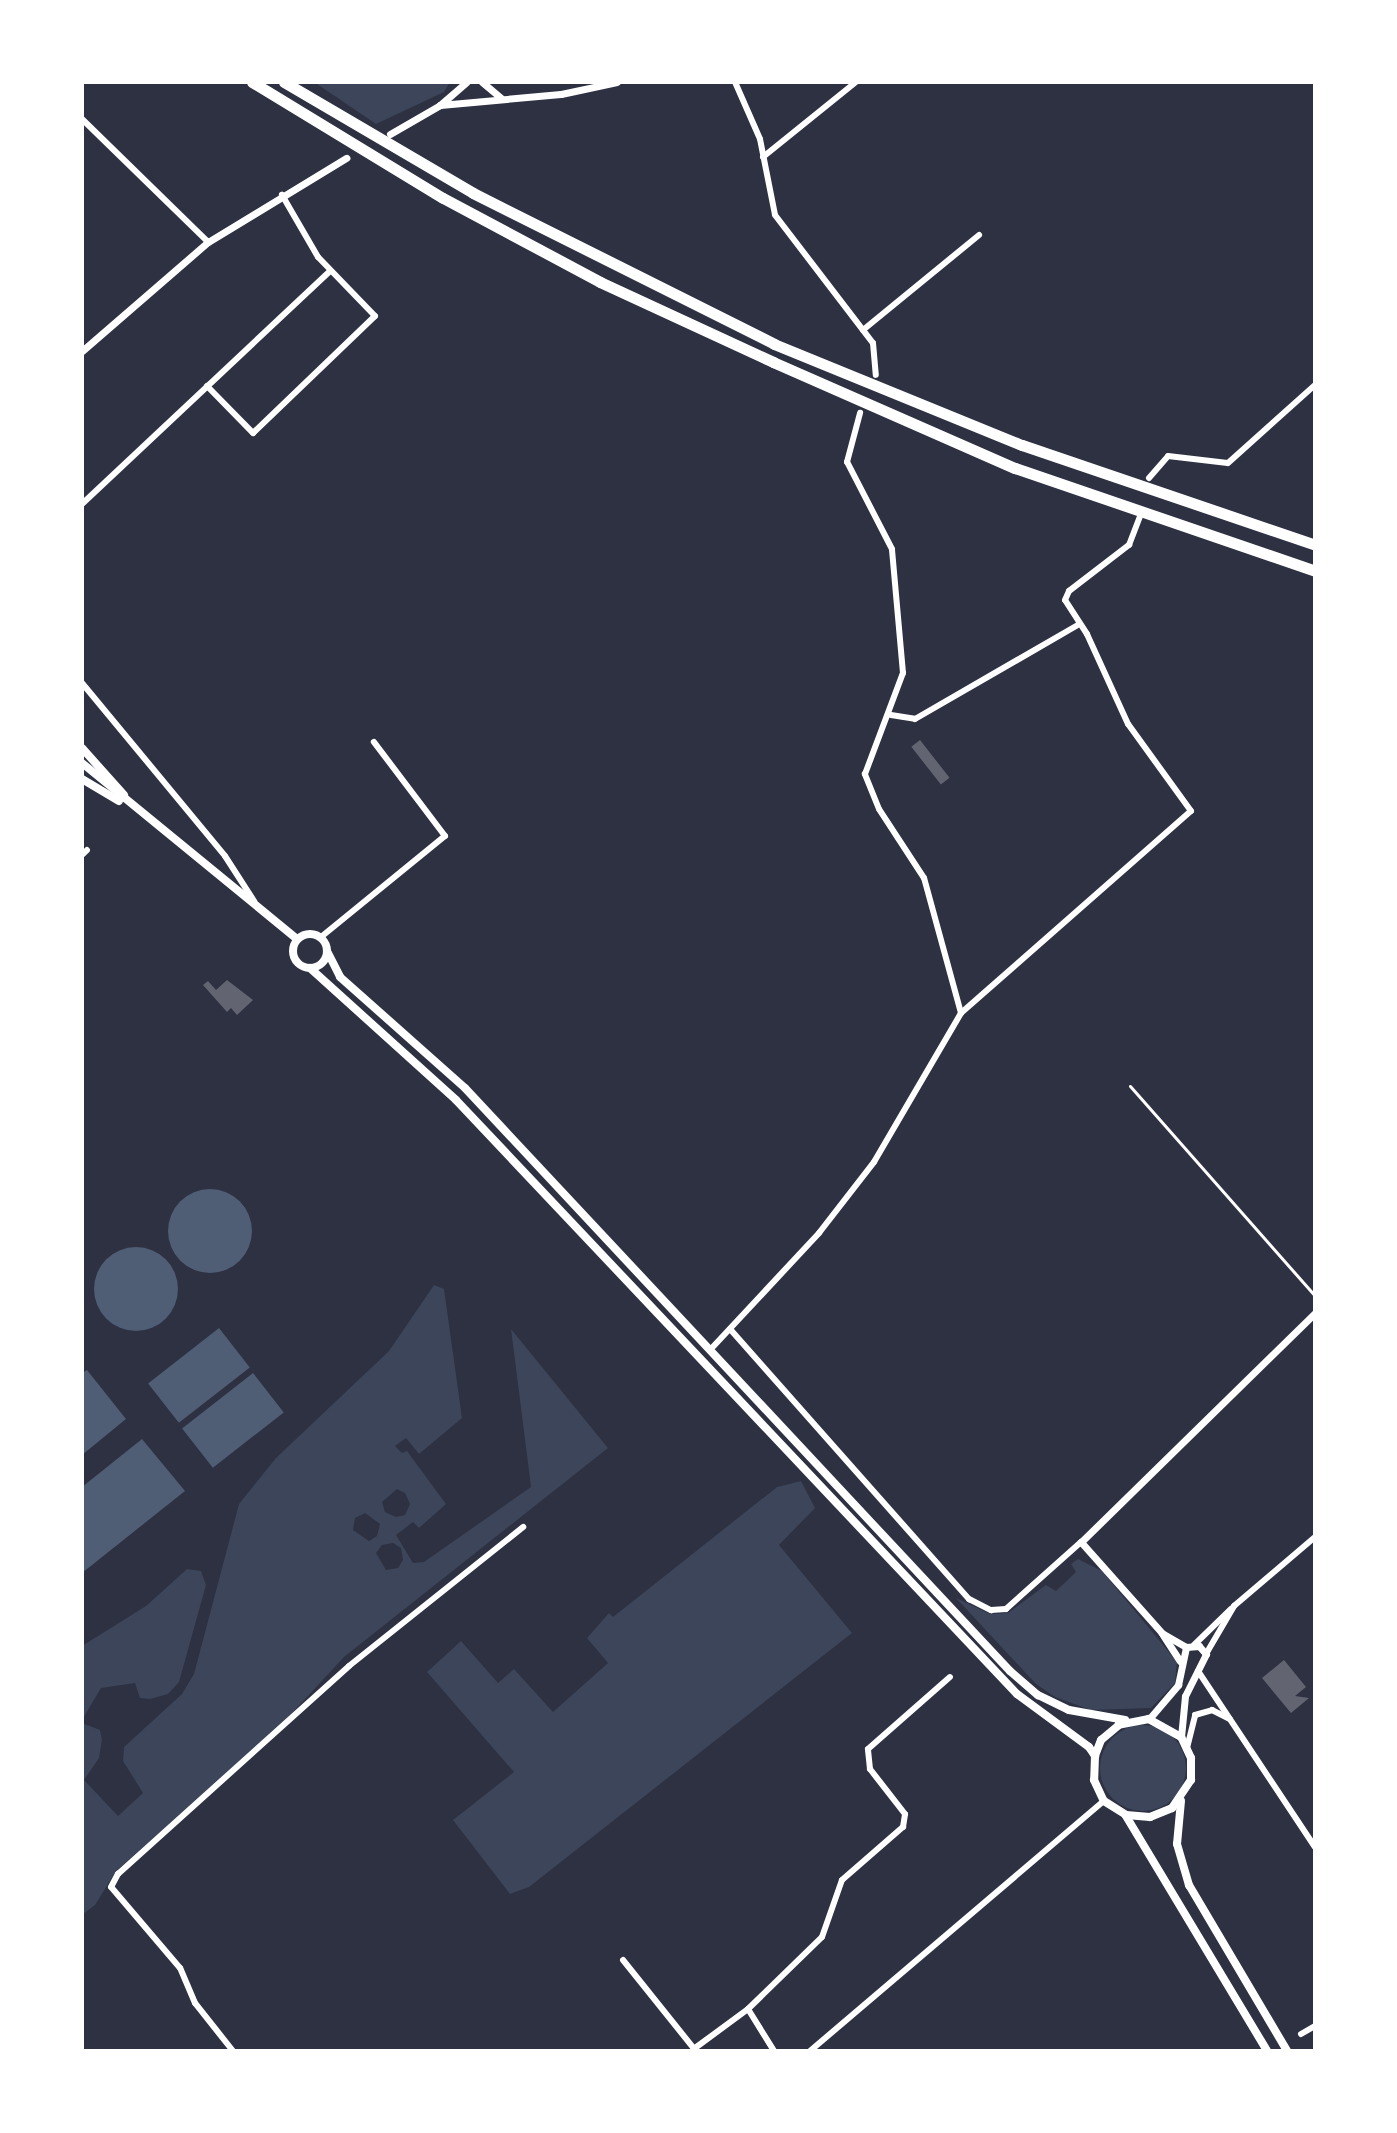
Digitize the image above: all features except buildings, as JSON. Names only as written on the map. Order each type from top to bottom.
[{"type":"highway","points":[[252,82],[469,212],[600,282],[758,356],[1015,468],[1315,571]]},
{"type":"highway","points":[[284,82],[473,193],[774,344],[1022,445],[1315,545]]},
{"type":"main road","points":[[82,748],[140,815]]},
{"type":"main road","points":[[82,763],[140,815],[265,917],[297,939]]},
{"type":"main road","points":[[82,779],[140,815]]},
{"type":"main road","points":[[1095,1756],[1017,1694],[932,1607],[693,1356],[456,1100],[293,956],[297,939],[306,933],[321,937],[340,977],[465,1088],[974,1632],[1038,1695],[1069,1710],[1130,1720],[1149,1719],[1181,1737],[1187,1748],[1191,1780],[1181,1799],[1177,1844],[1189,1885],[1287,2051]]},
{"type":"main road","points":[[310,968],[322,963],[327,951]]},
{"type":"main road","points":[[1130,1720],[1109,1731],[1095,1756],[1094,1780],[1104,1801],[1126,1815],[1267,2051]]},
{"type":"main road","points":[[1126,1815],[1162,1814],[1181,1799]]},
{"type":"street","points":[[390,134],[440,105],[466,82]]},
{"type":"street","points":[[482,82],[503,99]]},
{"type":"street","points":[[440,105],[617,82]]},
{"type":"street","points":[[735,82],[763,157],[775,215],[863,330],[878,354],[876,375]]},
{"type":"street","points":[[763,157],[856,82]]},
{"type":"street","points":[[82,119],[208,242]]},
{"type":"street","points":[[82,351],[208,242],[346,158]]},
{"type":"street","points":[[207,386],[253,433],[375,316],[330,271],[282,195]]},
{"type":"street","points":[[863,330],[979,235]]},
{"type":"street","points":[[82,504],[330,271]]},
{"type":"street","points":[[1149,478],[1168,456],[1228,463],[1315,385]]},
{"type":"street","points":[[860,413],[847,462],[892,549],[903,673],[891,715],[865,774],[879,809],[924,878],[961,1013]]},
{"type":"street","points":[[710,1350],[819,1233],[874,1162],[961,1013],[1191,811],[1128,724],[1065,596],[1129,545],[1140,517]]},
{"type":"street","points":[[891,715],[915,719],[1078,625]]},
{"type":"street","points":[[82,683],[225,856],[265,917]]},
{"type":"street","points":[[321,937],[445,836],[374,742]]},
{"type":"street","points":[[730,1329],[969,1599],[991,1610],[1006,1609],[1081,1542],[1315,1313]]},
{"type":"street","points":[[233,2051],[195,2003],[180,1968],[111,1887],[118,1874],[349,1666],[523,1527]]},
{"type":"street","points":[[1149,1719],[1178,1685],[1181,1663],[1190,1646],[1315,1537]]},
{"type":"street","points":[[1081,1542],[1162,1633],[1181,1663]]},
{"type":"street","points":[[1181,1737],[1185,1696],[1234,1606]]},
{"type":"street","points":[[1162,1633],[1206,1654]]},
{"type":"street","points":[[1198,1671],[1315,1847]]},
{"type":"street","points":[[623,1960],[696,2049],[748,2009],[822,1937],[845,1877],[903,1827],[905,1814],[870,1769],[868,1749],[950,1677]]},
{"type":"street","points":[[1187,1748],[1195,1715],[1212,1710],[1233,1721]]},
{"type":"street","points":[[813,2050],[1104,1801]]},
{"type":"street","points":[[748,2009],[774,2051]]},
{"type":"street","points":[[1301,2034],[1315,2026]]},
{"type":"lane","points":[[1130,1086],[1315,1296]]},
{"type":"shaded area","points":[[314,82],[450,82],[444,92],[376,124]]},
{"type":"shaded area","points":[[210,1189],[226,1192],[245,1208],[252,1231],[249,1247],[233,1266],[210,1273],[194,1270],[175,1254],[168,1231],[171,1215],[187,1196]]},
{"type":"shaded area","points":[[136,1247],[152,1250],[171,1266],[178,1289],[175,1305],[159,1324],[136,1331],[120,1328],[101,1312],[94,1289],[97,1273],[113,1254]]},
{"type":"shaded area","points":[[434,1285],[444,1289],[462,1418],[419,1454],[406,1438],[395,1446],[402,1453],[407,1451],[446,1504],[419,1528],[413,1522],[396,1535],[413,1563],[424,1562],[531,1487],[511,1329],[608,1448],[344,1657],[282,1724],[116,1871],[95,1905],[82,1915],[82,1723],[100,1730],[102,1740],[99,1758],[84,1780],[118,1816],[143,1793],[123,1761],[124,1747],[182,1694],[194,1674],[239,1504],[276,1458],[389,1351]],"holes":[[[397,1489],[405,1493],[410,1504],[405,1515],[396,1517],[385,1512],[382,1502]],[[365,1513],[380,1524],[377,1536],[369,1541],[353,1530],[355,1518]],[[393,1543],[401,1548],[403,1560],[398,1568],[386,1570],[376,1553],[382,1545]]]},
{"type":"shaded area","points":[[219,1328],[250,1367],[179,1423],[148,1383]]},
{"type":"shaded area","points":[[87,1370],[126,1419],[82,1455],[82,1373]]},
{"type":"shaded area","points":[[253,1373],[284,1412],[213,1468],[182,1428]]},
{"type":"shaded area","points":[[142,1439],[185,1491],[82,1573],[82,1487]]},
{"type":"shaded area","points":[[801,1481],[815,1508],[779,1545],[852,1633],[529,1887],[510,1894],[453,1820],[514,1772],[427,1672],[461,1641],[498,1683],[514,1669],[553,1712],[608,1663],[587,1638],[609,1613],[613,1617],[777,1487]]},
{"type":"shaded area","points":[[1078,1559],[1102,1571],[1177,1662],[1175,1683],[1151,1708],[1091,1710],[1055,1697],[1036,1684],[956,1598],[990,1614],[1008,1613],[1046,1585],[1056,1591],[1076,1572],[1071,1564]]},
{"type":"shaded area","points":[[187,1569],[201,1571],[206,1585],[179,1682],[168,1694],[150,1699],[140,1698],[135,1683],[101,1688],[82,1720],[82,1646],[146,1606]]},
{"type":"shaded area","points":[[1143,1725],[1159,1729],[1173,1738],[1182,1752],[1186,1768],[1182,1784],[1173,1798],[1159,1807],[1143,1811],[1127,1807],[1113,1798],[1104,1784],[1100,1768],[1104,1752],[1113,1738],[1127,1729]]}]
